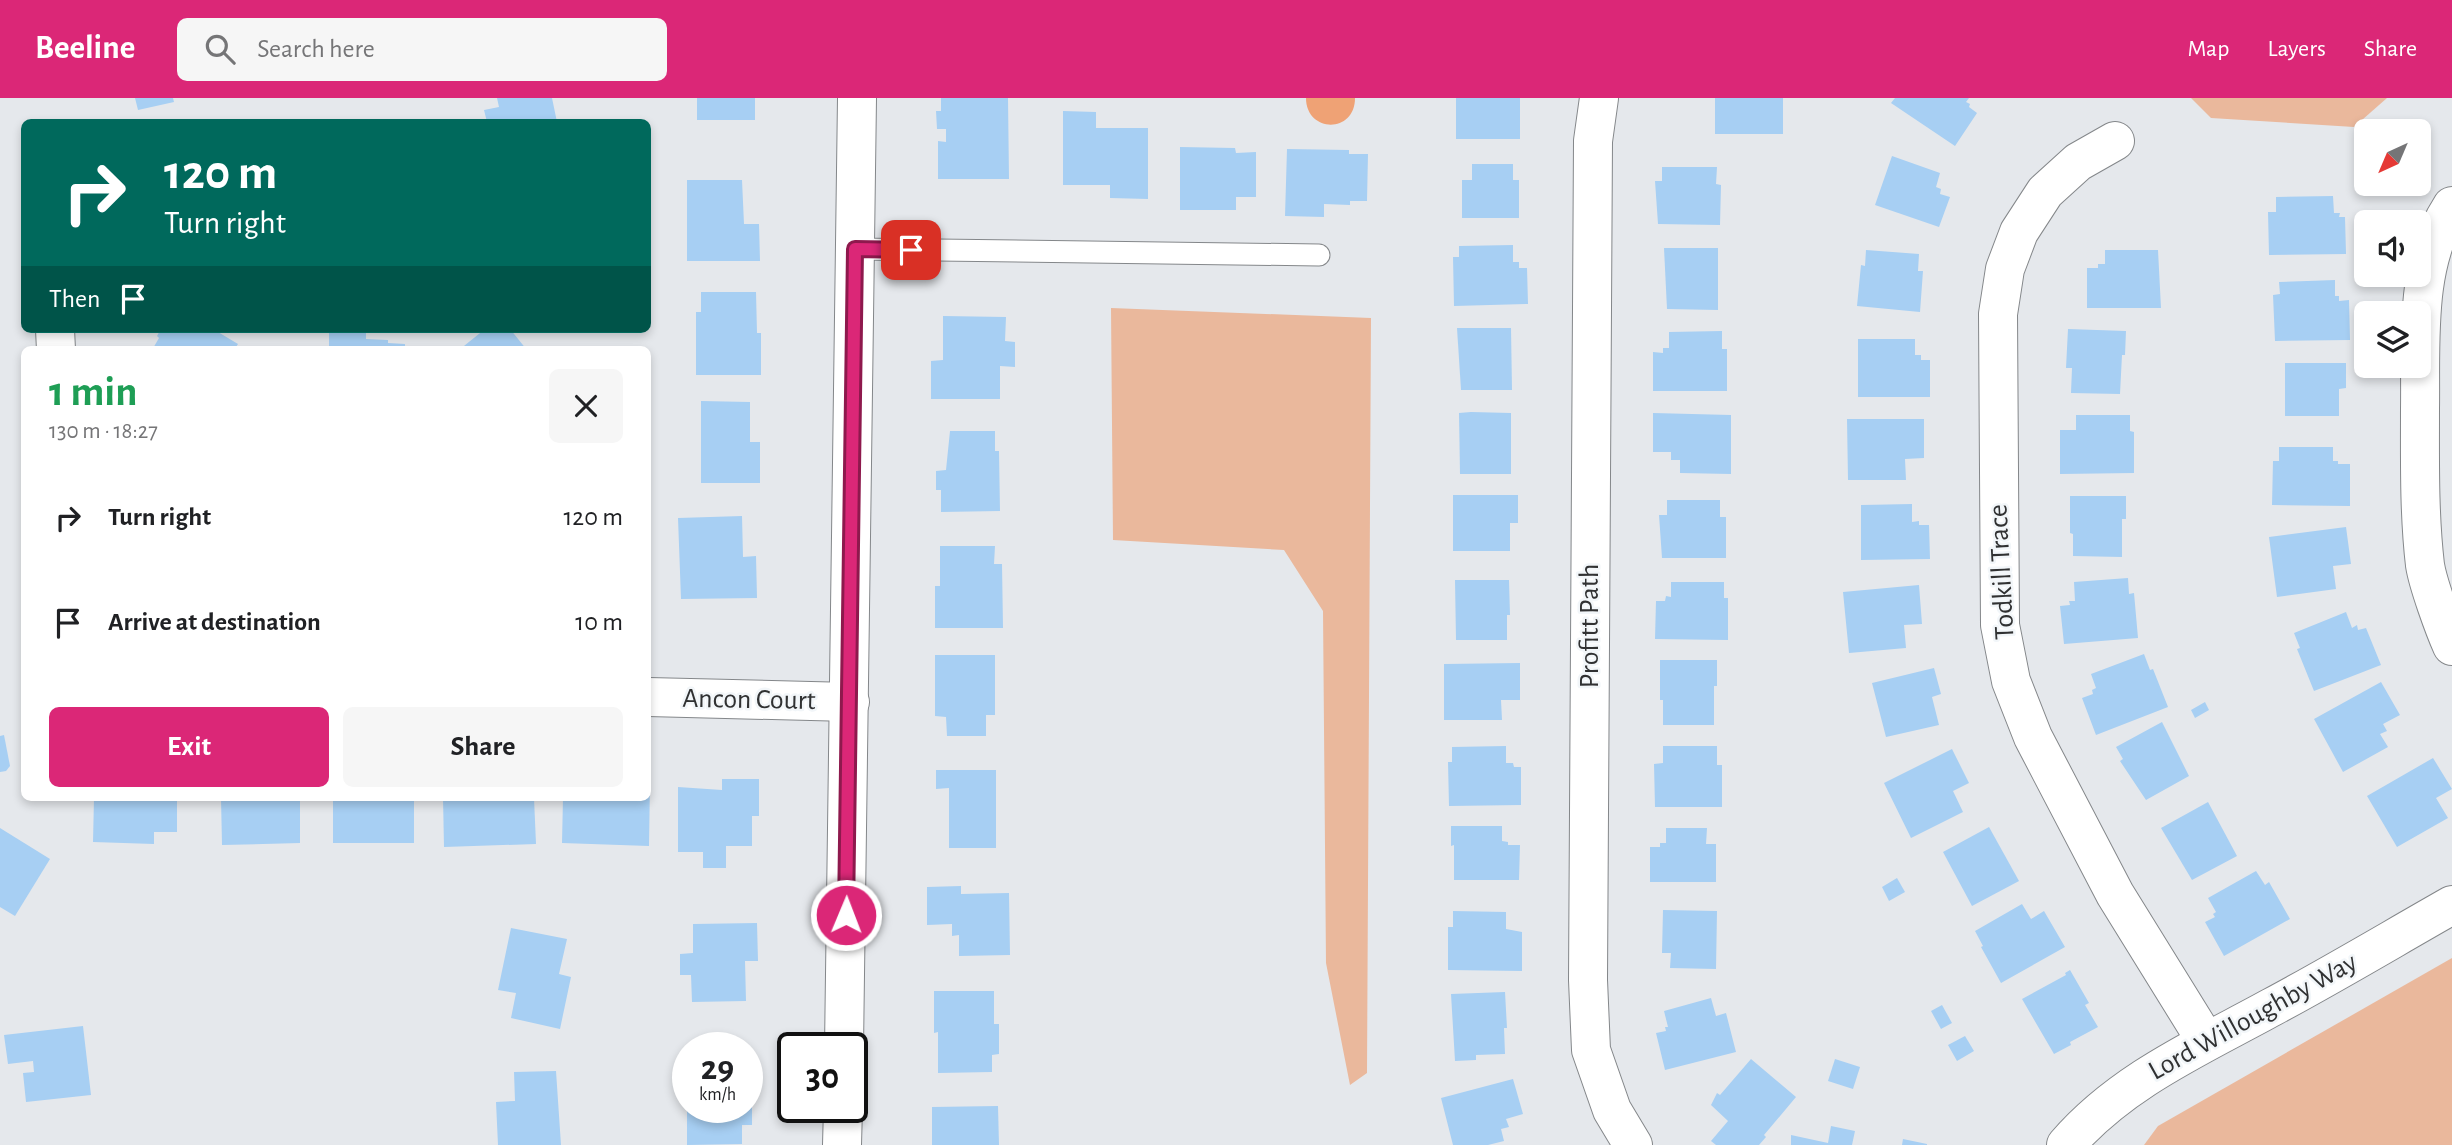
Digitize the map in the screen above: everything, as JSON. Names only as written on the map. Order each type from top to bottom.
[{"type":"street","points":[[844,1032],[857,98]]},
{"type":"street","name":"Profitt Path","points":[[1599,98],[1593,141],[1588,980],[1591,1050],[1612,1110],[1633,1145]]},
{"type":"street","name":"Todkill Trace","points":[[2115,141],[2078,162],[2045,192],[2019,232],[2005,269],[1998,314],[2000,625],[2011,681],[2034,737],[2115,894],[2206,1041]]},
{"type":"street","points":[[2452,206],[2442,222],[2428,269],[2421,317],[2420,474],[2425,568],[2452,646]]},
{"type":"street","name":"Ancon Court","points":[[651,697],[850,702]]},
{"type":"street","name":"Lord Willoughby Way","points":[[2066,1145],[2125,1089],[2206,1041],[2271,1008],[2452,905]]},
{"type":"street","points":[[842,1145],[843,1123]]},
{"type":"lane","points":[[855,249],[1320,255]]},
{"type":"shaded area","points":[[1306,98],[1355,98],[1353,110],[1347,118],[1330,125],[1314,118],[1308,110]]},
{"type":"shaded area","points":[[2191,98],[2387,98],[2363,119],[2354,119],[2354,127],[2211,118]]},
{"type":"shaded area","points":[[1111,308],[1371,318],[1367,1073],[1350,1085],[1326,963],[1323,611],[1284,550],[1113,540]]},
{"type":"shaded area","points":[[2452,958],[2452,1145],[2144,1145],[2158,1126]]},
{"type":"building","points":[[135,98],[173,98],[174,102],[138,110]]},
{"type":"building","points":[[497,98],[552,98],[556,119],[486,119],[484,110],[499,107]]},
{"type":"building","points":[[697,98],[755,98],[755,120],[697,120]]},
{"type":"building","points":[[941,98],[1008,98],[1009,179],[938,179],[938,141],[946,142],[946,129],[937,129],[936,111],[941,111]]},
{"type":"building","points":[[1456,98],[1520,98],[1520,139],[1456,139]]},
{"type":"building","points":[[1715,98],[1783,98],[1783,134],[1715,134]]},
{"type":"building","points":[[1895,98],[1969,98],[1966,102],[1977,113],[1955,146],[1891,103]]},
{"type":"building","points":[[1063,111],[1096,112],[1096,128],[1148,128],[1148,199],[1110,198],[1110,185],[1063,185]]},
{"type":"building","points":[[1180,147],[1235,148],[1236,153],[1256,152],[1256,197],[1236,197],[1236,210],[1180,210]]},
{"type":"building","points":[[1287,149],[1349,150],[1349,154],[1368,154],[1367,201],[1350,201],[1350,205],[1324,204],[1324,217],[1285,216]]},
{"type":"building","points":[[1892,156],[1940,173],[1936,187],[1941,189],[1940,194],[1950,197],[1939,227],[1875,205]]},
{"type":"building","points":[[1472,164],[1513,164],[1513,180],[1519,180],[1519,218],[1462,218],[1462,180],[1472,180]]},
{"type":"building","points":[[1662,167],[1717,167],[1716,184],[1721,185],[1720,225],[1658,224],[1655,181],[1662,181]]},
{"type":"building","points":[[687,180],[742,180],[744,224],[759,224],[760,261],[687,261]]},
{"type":"building","points":[[2333,196],[2334,213],[2345,217],[2346,254],[2269,255],[2268,212],[2276,212],[2276,197]]},
{"type":"building","points":[[1513,245],[1513,262],[1519,262],[1519,268],[1527,268],[1528,304],[1454,306],[1453,257],[1459,257],[1459,246]]},
{"type":"building","points":[[1664,248],[1718,248],[1718,310],[1667,309]]},
{"type":"building","points":[[1866,250],[1919,254],[1918,271],[1923,271],[1920,312],[1857,306],[1861,265],[1865,266]]},
{"type":"building","points":[[2105,250],[2158,250],[2161,308],[2087,308],[2087,268],[2098,268],[2098,264],[2105,264]]},
{"type":"building","points":[[2335,280],[2335,296],[2339,296],[2339,301],[2349,300],[2350,340],[2275,341],[2273,295],[2280,294],[2279,282]]},
{"type":"building","points":[[701,292],[756,292],[757,333],[761,333],[761,375],[696,375],[696,312],[701,312]]},
{"type":"building","points":[[943,316],[1006,317],[1005,341],[1015,342],[1015,367],[1000,366],[1000,399],[931,399],[931,361],[943,360]]},
{"type":"building","points":[[1457,328],[1511,328],[1512,390],[1461,390]]},
{"type":"building","points":[[2068,329],[2126,331],[2120,394],[2071,393],[2072,368],[2066,368]]},
{"type":"building","points":[[1722,331],[1722,349],[1727,349],[1727,391],[1653,391],[1653,352],[1663,353],[1663,348],[1669,348],[1669,332]]},
{"type":"building","points":[[159,333],[220,333],[238,344],[154,346],[159,338]]},
{"type":"building","points":[[329,333],[366,333],[366,339],[405,344],[405,346],[329,346]]},
{"type":"building","points":[[480,333],[513,333],[524,346],[464,346]]},
{"type":"building","points":[[1858,339],[1915,339],[1915,355],[1921,355],[1921,360],[1930,360],[1930,397],[1858,397]]},
{"type":"building","points":[[2285,363],[2346,363],[2346,388],[2339,389],[2339,416],[2285,416]]},
{"type":"building","points":[[701,401],[750,402],[750,442],[760,442],[760,483],[701,483]]},
{"type":"building","points":[[1459,413],[1511,413],[1511,474],[1460,474]]},
{"type":"building","points":[[1653,413],[1731,415],[1731,474],[1680,473],[1680,460],[1671,460],[1671,452],[1653,452]]},
{"type":"building","points":[[2076,415],[2130,415],[2130,431],[2134,432],[2134,473],[2060,474],[2060,430],[2076,430]]},
{"type":"building","points":[[1847,419],[1924,419],[1924,458],[1905,459],[1906,480],[1848,480]]},
{"type":"building","points":[[950,431],[995,431],[995,451],[999,451],[1000,511],[941,512],[941,490],[936,490],[936,471],[946,470]]},
{"type":"building","points":[[2279,447],[2333,447],[2333,461],[2350,464],[2350,506],[2272,505],[2273,461],[2279,461]]},
{"type":"building","points":[[1453,495],[1518,495],[1518,523],[1510,523],[1510,551],[1453,551]]},
{"type":"building","points":[[2070,496],[2126,496],[2126,519],[2122,519],[2122,557],[2073,556]]},
{"type":"building","points":[[1667,500],[1720,500],[1720,517],[1726,517],[1726,558],[1662,558],[1659,515],[1667,515]]},
{"type":"building","points":[[1912,504],[1912,522],[1919,521],[1919,525],[1929,525],[1930,559],[1861,560],[1861,505]]},
{"type":"building","points":[[742,516],[743,557],[756,556],[757,598],[681,599],[678,518]]},
{"type":"building","points":[[2346,527],[2351,564],[2333,566],[2336,589],[2277,597],[2269,537]]},
{"type":"building","points":[[940,546],[995,546],[994,564],[1002,564],[1003,628],[935,628],[935,586],[940,586]]},
{"type":"building","points":[[2128,578],[2129,594],[2134,593],[2138,638],[2064,644],[2060,606],[2070,605],[2069,601],[2075,601],[2074,582]]},
{"type":"building","points":[[1455,580],[1509,580],[1510,615],[1507,615],[1507,640],[1456,640]]},
{"type":"building","points":[[1671,582],[1724,582],[1724,598],[1728,598],[1728,640],[1655,639],[1656,601],[1665,601],[1666,596],[1671,597]]},
{"type":"building","points":[[1919,585],[1922,624],[1904,625],[1906,648],[1849,653],[1843,592]]},
{"type":"building","points":[[2346,612],[2352,628],[2357,625],[2358,630],[2366,628],[2381,665],[2314,691],[2297,649],[2300,648],[2294,633]]},
{"type":"building","points":[[2144,654],[2168,707],[2096,735],[2082,698],[2093,694],[2092,690],[2096,688],[2091,674]]},
{"type":"building","points":[[935,655],[995,655],[995,715],[986,715],[986,736],[947,736],[946,717],[935,716]]},
{"type":"building","points":[[1660,660],[1717,660],[1714,725],[1663,725]]},
{"type":"building","points":[[1520,663],[1520,700],[1501,700],[1502,720],[1444,720],[1444,664]]},
{"type":"building","points":[[1934,668],[1941,694],[1932,697],[1939,725],[1886,737],[1872,683]]},
{"type":"building","points":[[2381,682],[2400,715],[2383,724],[2387,731],[2380,734],[2388,747],[2343,772],[2314,719]]},
{"type":"building","points":[[2205,702],[2209,710],[2195,718],[2191,710]]},
{"type":"building","points":[[2162,722],[2189,776],[2146,800],[2120,761],[2123,759],[2116,747]]},
{"type":"building","points":[[4,735],[10,766],[6,771],[0,772],[0,736]]},
{"type":"building","points":[[1506,746],[1506,763],[1521,767],[1521,805],[1449,806],[1448,762],[1452,762],[1452,747]]},
{"type":"building","points":[[1663,746],[1717,746],[1717,765],[1722,765],[1722,807],[1655,807],[1654,764],[1663,763]]},
{"type":"building","points":[[1952,749],[1969,783],[1953,791],[1963,812],[1911,838],[1884,783]]},
{"type":"building","points":[[2433,758],[2452,789],[2436,798],[2448,818],[2397,847],[2367,796]]},
{"type":"building","points":[[936,770],[996,770],[996,848],[949,848],[949,788],[936,789]]},
{"type":"building","points":[[722,779],[759,779],[759,816],[752,816],[752,846],[726,846],[726,868],[703,868],[703,852],[678,852],[678,787],[722,790]]},
{"type":"building","points":[[94,801],[177,801],[177,832],[154,832],[154,844],[93,842]]},
{"type":"building","points":[[221,801],[300,801],[300,843],[222,845]]},
{"type":"building","points":[[333,801],[414,801],[414,843],[333,843]]},
{"type":"building","points":[[443,801],[534,801],[536,844],[444,847]]},
{"type":"building","points":[[563,801],[650,801],[649,846],[562,843]]},
{"type":"building","points":[[2208,802],[2237,856],[2192,880],[2161,828]]},
{"type":"building","points":[[1451,826],[1502,826],[1502,841],[1508,842],[1508,845],[1520,845],[1519,880],[1454,880]]},
{"type":"building","points":[[1989,827],[2019,881],[1972,906],[1943,852]]},
{"type":"building","points":[[0,828],[50,859],[15,916],[0,907]]},
{"type":"building","points":[[1666,828],[1707,828],[1706,844],[1716,844],[1716,882],[1650,882],[1650,847],[1660,847],[1660,843],[1666,843]]},
{"type":"building","points":[[2256,871],[2265,885],[2269,882],[2290,919],[2224,956],[2205,922],[2215,917],[2213,914],[2216,912],[2208,898]]},
{"type":"building","points":[[1897,878],[1905,892],[1889,901],[1882,887]]},
{"type":"building","points":[[961,886],[961,894],[1009,893],[1010,955],[959,956],[959,935],[952,936],[952,924],[927,925],[927,887]]},
{"type":"building","points":[[2022,904],[2031,919],[2044,911],[2065,947],[2001,983],[1975,931]]},
{"type":"building","points":[[1663,910],[1717,911],[1716,969],[1670,968],[1671,953],[1662,953]]},
{"type":"building","points":[[1453,911],[1506,912],[1506,929],[1522,932],[1522,971],[1448,970],[1448,927],[1453,927]]},
{"type":"building","points":[[757,923],[758,961],[745,961],[746,1001],[692,1002],[691,975],[680,975],[680,954],[693,953],[693,924]]},
{"type":"building","points":[[511,928],[567,939],[559,974],[571,977],[560,1029],[511,1018],[516,993],[498,990]]},
{"type":"building","points":[[2070,970],[2089,1003],[2085,1005],[2098,1027],[2054,1054],[2022,999],[2066,975]]},
{"type":"building","points":[[934,991],[994,991],[994,1024],[999,1024],[999,1054],[992,1055],[992,1072],[938,1073]]},
{"type":"building","points":[[1505,992],[1505,1054],[1476,1055],[1476,1060],[1455,1061],[1451,994]]},
{"type":"building","points":[[1711,998],[1716,1016],[1726,1013],[1736,1052],[1665,1070],[1656,1033],[1666,1031],[1665,1027],[1668,1027],[1664,1011]]},
{"type":"building","points":[[1942,1005],[1952,1023],[1941,1029],[1931,1011]]},
{"type":"building","points":[[83,1026],[91,1095],[26,1102],[23,1073],[34,1072],[33,1061],[8,1064],[4,1035]]},
{"type":"building","points":[[1965,1036],[1974,1051],[1957,1061],[1948,1045]]},
{"type":"building","points":[[1751,1059],[1796,1097],[1764,1135],[1766,1137],[1759,1145],[1716,1145],[1711,1141],[1728,1121],[1711,1105],[1717,1093],[1720,1095]]},
{"type":"building","points":[[1835,1059],[1860,1067],[1853,1089],[1828,1081]]},
{"type":"building","points":[[556,1071],[561,1145],[498,1145],[496,1102],[515,1101],[514,1072]]},
{"type":"building","points":[[1513,1079],[1523,1114],[1506,1119],[1509,1127],[1501,1129],[1504,1141],[1488,1145],[1453,1145],[1441,1098]]},
{"type":"building","points":[[998,1106],[999,1145],[932,1145],[932,1107]]},
{"type":"building","points":[[687,1123],[752,1123],[742,1125],[742,1144],[687,1145]]},
{"type":"building","points":[[1831,1126],[1855,1131],[1852,1145],[1791,1145],[1791,1135],[1828,1143]]},
{"type":"building","points":[[1903,1139],[1927,1144],[1927,1145],[1902,1145]]},
{"type":"route","points":[[846,915],[855,249],[911,250]]}]
